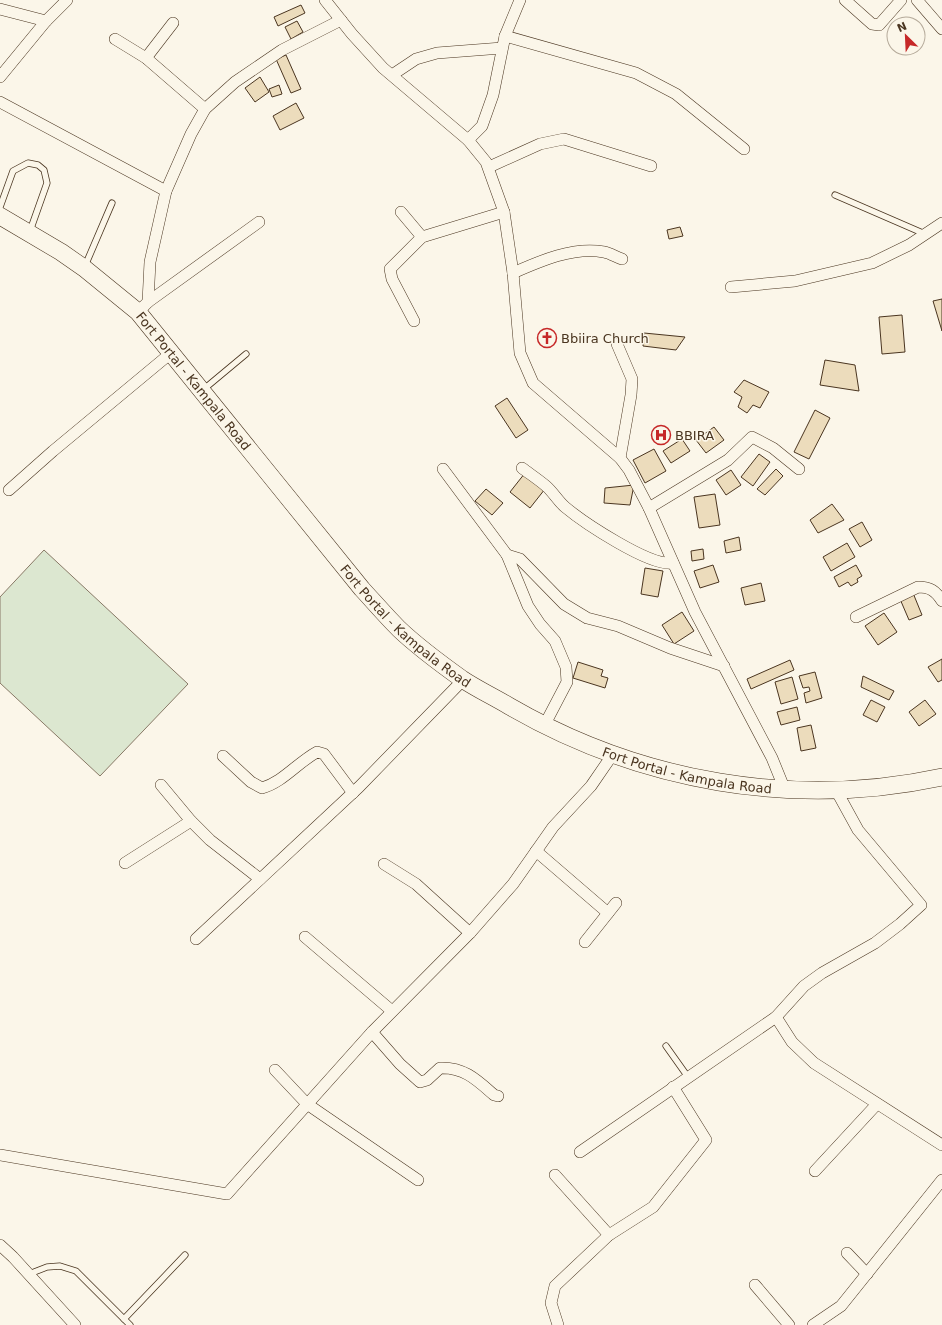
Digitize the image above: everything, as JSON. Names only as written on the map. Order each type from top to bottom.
[{"type":"main road","name":"Fort Portal - Kampala Road","points":[[0,216],[29,233],[143,307],[171,353],[362,589],[400,630],[463,680],[544,726],[613,754],[661,770],[716,782],[786,790],[836,790],[924,781],[942,777]]},
{"type":"street","points":[[0,77],[46,21],[67,0]]},
{"type":"street","points":[[325,0],[352,34],[392,75],[468,140],[489,167],[504,212],[513,273],[520,353],[534,384],[620,458],[629,470],[649,508],[695,612],[772,758],[786,790]]},
{"type":"street","points":[[468,140],[482,126],[493,95],[505,36],[520,0]]},
{"type":"street","points":[[845,0],[872,24],[879,25],[901,0]]},
{"type":"street","points":[[917,0],[942,29]]},
{"type":"street","points":[[0,9],[46,21]]},
{"type":"street","points":[[143,307],[150,262],[166,191],[191,134],[205,109],[235,82],[282,50],[341,20]]},
{"type":"street","points":[[146,58],[173,23]]},
{"type":"street","points":[[505,36],[636,73],[676,94],[744,149]]},
{"type":"street","points":[[115,39],[146,58],[205,109]]},
{"type":"street","points":[[392,75],[416,59],[437,53],[502,48]]},
{"type":"street","points":[[0,102],[166,191]]},
{"type":"street","points":[[489,167],[540,144],[564,139],[651,166]]},
{"type":"street","points":[[401,212],[422,237]]},
{"type":"street","points":[[414,321],[392,279],[390,270],[422,237],[504,212]]},
{"type":"street","points":[[143,307],[259,222]]},
{"type":"street","points":[[730,287],[795,281],[872,263],[909,245],[942,223]]},
{"type":"street","points":[[513,273],[554,256],[585,252],[604,252],[622,259]]},
{"type":"street","points":[[617,344],[632,379],[631,395],[620,458]]},
{"type":"street","points":[[10,490],[53,451],[171,353]]},
{"type":"street","points":[[649,508],[728,460],[752,437],[773,448],[799,469]]},
{"type":"street","points":[[522,468],[547,487],[564,506],[599,530],[644,557],[668,564],[673,563]]},
{"type":"street","points":[[443,469],[507,555],[528,606],[540,624],[555,641],[566,667],[567,682],[544,726]]},
{"type":"street","points":[[507,555],[520,560],[564,604],[587,618],[618,626],[670,648],[724,666]]},
{"type":"street","points":[[856,617],[918,587],[926,587],[936,592],[942,601]]},
{"type":"street","points":[[196,939],[353,794],[463,680]]},
{"type":"street","points":[[223,756],[251,782],[262,788],[274,785],[304,759],[316,752],[324,754],[353,794]]},
{"type":"street","points":[[0,1156],[227,1194],[392,1010],[470,933],[513,884],[553,827],[591,786],[613,754]]},
{"type":"street","points":[[161,785],[191,821],[210,840],[260,879]]},
{"type":"street","points":[[580,1152],[776,1017],[804,986],[822,973],[874,943],[900,924],[920,905],[858,830],[836,790]]},
{"type":"street","points":[[125,863],[191,821]]},
{"type":"street","points":[[536,851],[608,913]]},
{"type":"street","points":[[384,864],[416,884],[470,933]]},
{"type":"street","points":[[585,942],[616,903]]},
{"type":"street","points":[[305,937],[392,1010]]},
{"type":"street","points":[[776,1017],[792,1042],[814,1062],[942,1145]]},
{"type":"street","points":[[372,1032],[400,1064],[420,1082],[427,1080],[440,1068],[452,1068],[468,1073],[494,1095],[498,1096]]},
{"type":"street","points":[[275,1070],[307,1104],[418,1180]]},
{"type":"street","points":[[558,1325],[551,1303],[555,1286],[609,1235],[653,1207],[706,1140],[673,1088]]},
{"type":"street","points":[[815,1171],[878,1104]]},
{"type":"street","points":[[555,1175],[609,1235]]},
{"type":"street","points":[[813,1325],[841,1306],[942,1180]]},
{"type":"street","points":[[0,1245],[29,1274],[75,1325]]},
{"type":"street","points":[[847,1253],[867,1274]]},
{"type":"street","points":[[755,1285],[789,1325]]},
{"type":"lane","points":[[0,207],[13,171],[28,163],[38,165],[44,170],[46,183],[29,233]]},
{"type":"lane","points":[[835,195],[926,234]]},
{"type":"lane","points":[[84,268],[112,202]]},
{"type":"lane","points":[[202,391],[246,354]]},
{"type":"lane","points":[[666,1046],[688,1077]]},
{"type":"lane","points":[[124,1319],[185,1255]]},
{"type":"lane","points":[[29,1274],[54,1266],[60,1266],[76,1271],[130,1325]]},
{"type":"green space","points":[[44,550],[188,684],[100,776],[0,683],[0,597]]},
{"type":"building","points":[[301,5],[305,13],[278,26],[274,17]]},
{"type":"building","points":[[297,21],[303,32],[291,39],[285,27]]},
{"type":"building","points":[[286,55],[301,89],[291,93],[276,59]]},
{"type":"building","points":[[260,77],[269,92],[255,102],[245,88]]},
{"type":"building","points":[[279,85],[282,94],[272,97],[269,89]]},
{"type":"building","points":[[296,103],[304,118],[280,130],[273,116]]},
{"type":"building","points":[[680,227],[683,236],[669,239],[667,230]]},
{"type":"building","points":[[942,299],[942,331],[933,301]]},
{"type":"building","points":[[902,315],[905,352],[882,354],[879,317]]},
{"type":"building","points":[[644,333],[685,337],[676,350],[643,346]]},
{"type":"building","points":[[825,360],[855,365],[859,391],[820,385]]},
{"type":"building","points":[[744,380],[769,392],[760,408],[753,405],[747,413],[738,407],[742,397],[734,392]]},
{"type":"building","points":[[507,398],[528,430],[516,438],[495,406]]},
{"type":"building","points":[[815,410],[830,418],[809,459],[794,452]]},
{"type":"building","points":[[714,427],[724,440],[706,453],[696,440]]},
{"type":"building","points":[[682,439],[690,451],[671,463],[663,451]]},
{"type":"building","points":[[654,449],[666,471],[645,483],[633,460]]},
{"type":"building","points":[[759,454],[770,462],[753,486],[741,477]]},
{"type":"building","points":[[776,469],[783,476],[765,495],[757,489]]},
{"type":"building","points":[[731,470],[741,485],[726,495],[716,480]]},
{"type":"building","points":[[525,473],[545,489],[530,508],[510,492]]},
{"type":"building","points":[[634,485],[630,505],[604,503],[605,488]]},
{"type":"building","points":[[486,489],[503,503],[492,515],[475,501]]},
{"type":"building","points":[[715,494],[720,525],[699,528],[694,497]]},
{"type":"building","points":[[832,504],[844,520],[818,533],[810,520]]},
{"type":"building","points":[[862,522],[872,540],[860,547],[849,529]]},
{"type":"building","points":[[739,537],[741,550],[726,553],[724,541]]},
{"type":"building","points":[[847,543],[855,557],[831,571],[823,557]]},
{"type":"building","points":[[703,549],[704,559],[692,561],[691,551]]},
{"type":"building","points":[[713,565],[719,582],[700,588],[694,571]]},
{"type":"building","points":[[856,565],[862,576],[857,579],[858,582],[851,586],[848,582],[839,587],[834,577]]},
{"type":"building","points":[[645,568],[663,571],[658,597],[641,594]]},
{"type":"building","points":[[761,583],[765,601],[745,605],[741,588]]},
{"type":"building","points":[[913,593],[922,615],[909,620],[900,599]]},
{"type":"building","points":[[682,612],[694,631],[674,644],[662,625]]},
{"type":"building","points":[[884,613],[897,632],[878,645],[865,626]]},
{"type":"building","points":[[942,659],[942,680],[938,682],[928,667]]},
{"type":"building","points":[[790,660],[794,670],[751,689],[747,679]]},
{"type":"building","points":[[578,662],[603,670],[601,676],[608,678],[605,688],[573,678]]},
{"type":"building","points":[[815,672],[822,698],[806,703],[804,693],[810,691],[809,687],[803,688],[799,676]]},
{"type":"building","points":[[863,676],[894,691],[889,700],[861,687]]},
{"type":"building","points":[[792,677],[798,699],[781,704],[775,682]]},
{"type":"building","points":[[871,700],[885,707],[877,722],[863,715]]},
{"type":"building","points":[[925,700],[936,714],[919,726],[909,712]]},
{"type":"building","points":[[797,707],[800,720],[781,725],[777,712]]},
{"type":"building","points":[[811,725],[816,748],[801,751],[797,728]]},
{"type":"place","name":"Bbiira Church","points":[[547,338]]},
{"type":"place","name":"BBIRA","points":[[661,435]]}]
